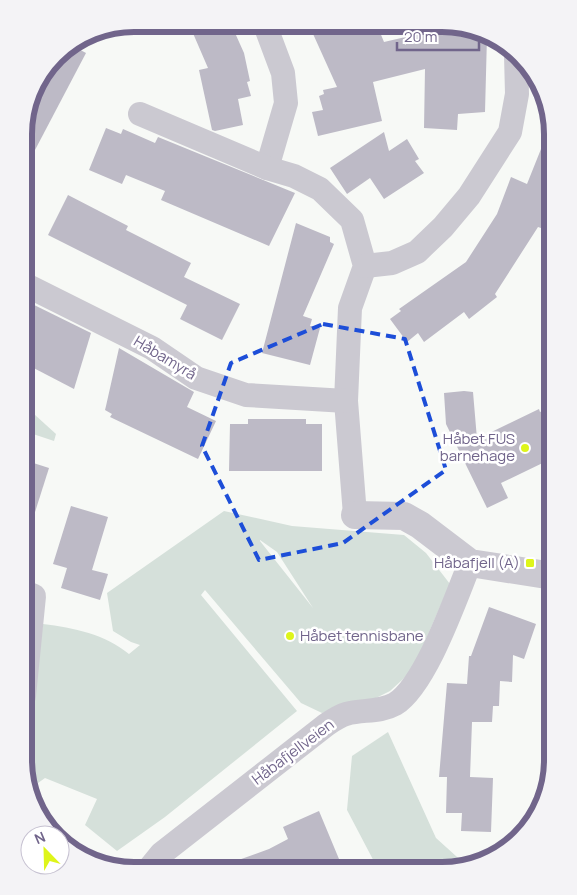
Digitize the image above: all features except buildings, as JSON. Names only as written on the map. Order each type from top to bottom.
[{"type":"street","points":[[267,168],[286,103],[283,73],[268,32]]},
{"type":"street","points":[[365,266],[392,263],[417,252],[443,227],[468,196],[510,132],[517,94],[516,64]]},
{"type":"street","points":[[140,114],[267,168],[294,176],[320,189],[352,220],[365,266],[350,308],[346,401],[355,515],[404,516],[420,525],[470,563],[544,575]]},
{"type":"street","name":"Håbamyrå","points":[[32,288],[152,348],[196,378],[246,395],[346,401]]},
{"type":"street","name":"Håbafjellveien","points":[[154,862],[161,854],[326,725],[346,714],[374,711],[395,704],[408,692],[429,659],[470,563]]},
{"type":"street","points":[[32,595],[34,596],[32,616]]},
{"type":"highlighted area","points":[[323,324],[405,339],[446,470],[343,543],[259,560],[202,446],[231,363]]},
{"type":"shaded area","points":[[32,412],[56,434],[54,441],[32,434]]},
{"type":"shaded area","points":[[224,511],[292,526],[404,535],[426,553],[450,584],[412,671],[390,691],[370,701],[322,713],[301,703],[205,590],[201,595],[297,711],[165,817],[117,851],[85,825],[97,799],[45,778],[38,783],[34,777],[32,760],[32,692],[43,624],[89,633],[110,641],[129,654],[140,645],[113,631],[107,593]],"holes":[[[260,540],[277,552],[313,608],[260,541]]]},
{"type":"shaded area","points":[[388,732],[436,838],[462,861],[374,862],[347,810],[352,756]]},
{"type":"place","name":"Håbet FUS barnehage","points":[[525,448]]},
{"type":"place","name":"Håbafjell (A)","points":[[530,563]]},
{"type":"place","name":"Håbet tennisbane","points":[[290,636]]}]
